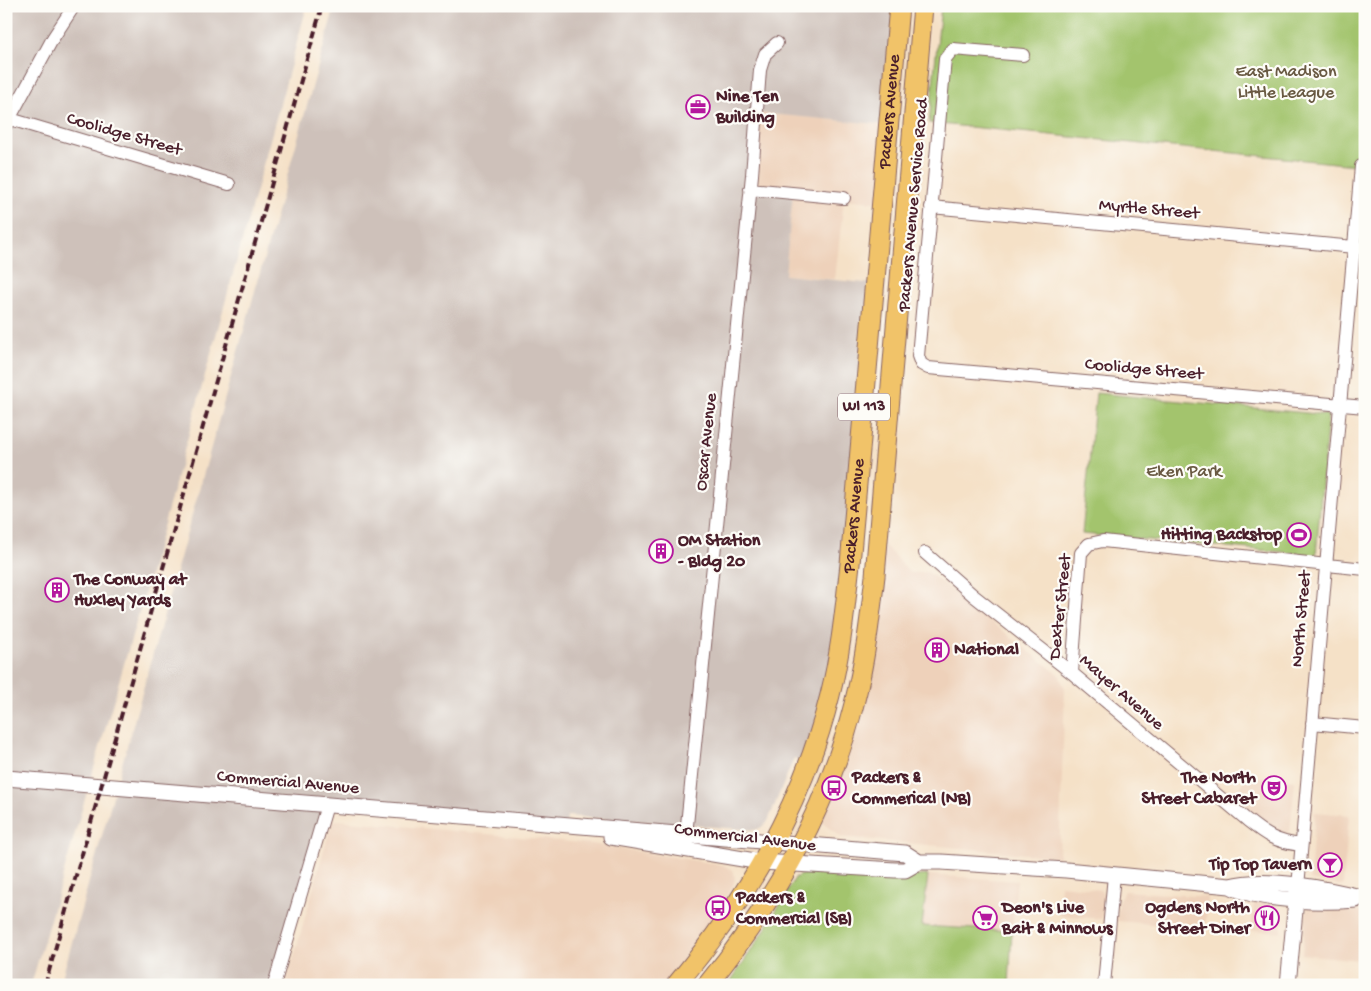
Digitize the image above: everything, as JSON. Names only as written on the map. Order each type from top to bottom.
[{"type":"main road","name":"Packers Avenue","points":[[676,985],[720,929],[773,842],[807,769],[830,695],[843,625],[899,6]]},
{"type":"main road","name":"Packers Avenue","points":[[707,985],[738,947],[800,844],[838,758],[854,704],[868,637],[875,576],[920,54],[922,6]]},
{"type":"main road","points":[[920,54],[930,6]]},
{"type":"street","points":[[8,122],[53,38],[74,6]]},
{"type":"street","name":"Oscar Avenue","points":[[684,850],[750,189],[760,70],[765,54],[777,42]]},
{"type":"street","name":"Packers Avenue Service Road","points":[[920,364],[918,356],[945,59],[950,50],[963,49],[1023,55]]},
{"type":"street","name":"Coolidge Street","points":[[8,122],[229,184]]},
{"type":"street","name":"North Street","points":[[1288,985],[1340,405],[1359,247],[1361,166]]},
{"type":"street","points":[[750,189],[844,198]]},
{"type":"street","name":"Myrtle Street","points":[[931,207],[1359,247]]},
{"type":"street","name":"Coolidge Street","points":[[920,364],[938,368],[1365,407]]},
{"type":"street","name":"Dexter Street","points":[[1072,672],[1081,555],[1086,546],[1095,542],[1103,541],[1326,566]]},
{"type":"street","name":"Mayer Avenue","points":[[925,553],[974,596],[1072,672],[1254,826],[1269,837],[1281,842],[1301,845]]},
{"type":"street","points":[[1326,566],[1365,569]]},
{"type":"street","points":[[1312,723],[1365,728]]},
{"type":"street","name":"Commercial Avenue","points":[[6,778],[906,853],[918,862],[1114,875],[1230,886],[1242,892],[1297,893],[1330,902],[1365,899]]},
{"type":"street","points":[[274,985],[327,805]]},
{"type":"street","name":"Commercial Avenue","points":[[566,826],[596,834],[684,850],[788,865],[905,870],[918,862]]},
{"type":"street","points":[[1104,985],[1114,875]]},
{"type":"shaded area","points":[[6,6],[307,6],[149,578],[31,985],[6,985]]},
{"type":"shaded area","points":[[335,6],[899,6],[889,125],[758,113],[750,189],[793,193],[785,275],[875,284],[850,564],[807,769],[794,758],[768,821],[762,827],[755,830],[567,816],[566,826],[327,805],[274,985],[60,985]]},
{"type":"shaded area","points":[[757,113],[889,125],[882,203],[844,199],[835,279],[785,275],[793,193],[750,189]]},
{"type":"shaded area","points":[[884,545],[910,573],[928,572],[1059,675],[1065,689],[1059,857],[841,837],[820,821]]},
{"type":"shaded area","points":[[1248,776],[1295,781],[1290,832],[1281,834],[1234,796]]},
{"type":"shaded area","points":[[1315,812],[1349,815],[1343,886],[1310,880]]},
{"type":"shaded area","points":[[337,820],[592,844],[723,865],[733,871],[735,878],[734,884],[709,925],[665,985],[286,985],[329,832],[333,822]]},
{"type":"shaded area","points":[[928,875],[1017,881],[1012,931],[922,926]]},
{"type":"shaded area","points":[[1061,885],[1101,890],[1104,895],[1102,919],[1059,915]]},
{"type":"shaded area","points":[[1124,891],[1208,897],[1205,929],[1117,921],[1119,900]]},
{"type":"shaded area","points":[[1254,901],[1277,905],[1282,914],[1281,932],[1251,930]]},
{"type":"shaded area","points":[[1315,906],[1363,911],[1359,960],[1302,954],[1306,912],[1308,908]]},
{"type":"green space","name":"East Madison Little League","points":[[941,6],[1365,6],[1365,166],[929,123]]},
{"type":"green space","name":"Eken Park","points":[[1096,393],[1328,415],[1316,555],[1082,534]]},
{"type":"green space","points":[[807,872],[893,878],[928,875],[922,926],[1012,931],[1009,985],[728,985],[763,933],[795,878]]},
{"type":"railway","points":[[45,985],[322,6]]},
{"type":"place","name":"Nine Ten Building","points":[[698,107]]},
{"type":"place","name":"Hitting Backstop","points":[[1299,535]]},
{"type":"place","name":"OM Station - Bldg 20","points":[[661,551]]},
{"type":"place","name":"The Conway at Huxley Yards","points":[[57,590]]},
{"type":"place","name":"National","points":[[937,650]]},
{"type":"place","name":"Packers & Commerical (NB)","points":[[834,788]]},
{"type":"place","name":"The North Street Cabaret","points":[[1274,788]]},
{"type":"place","name":"Tip Top Tavern","points":[[1330,865]]},
{"type":"place","name":"Packers & Commercial (SB)","points":[[718,908]]},
{"type":"place","name":"Deon's Live Bait & Minnows","points":[[985,918]]},
{"type":"place","name":"Ogdens North Street Diner","points":[[1267,918]]}]
